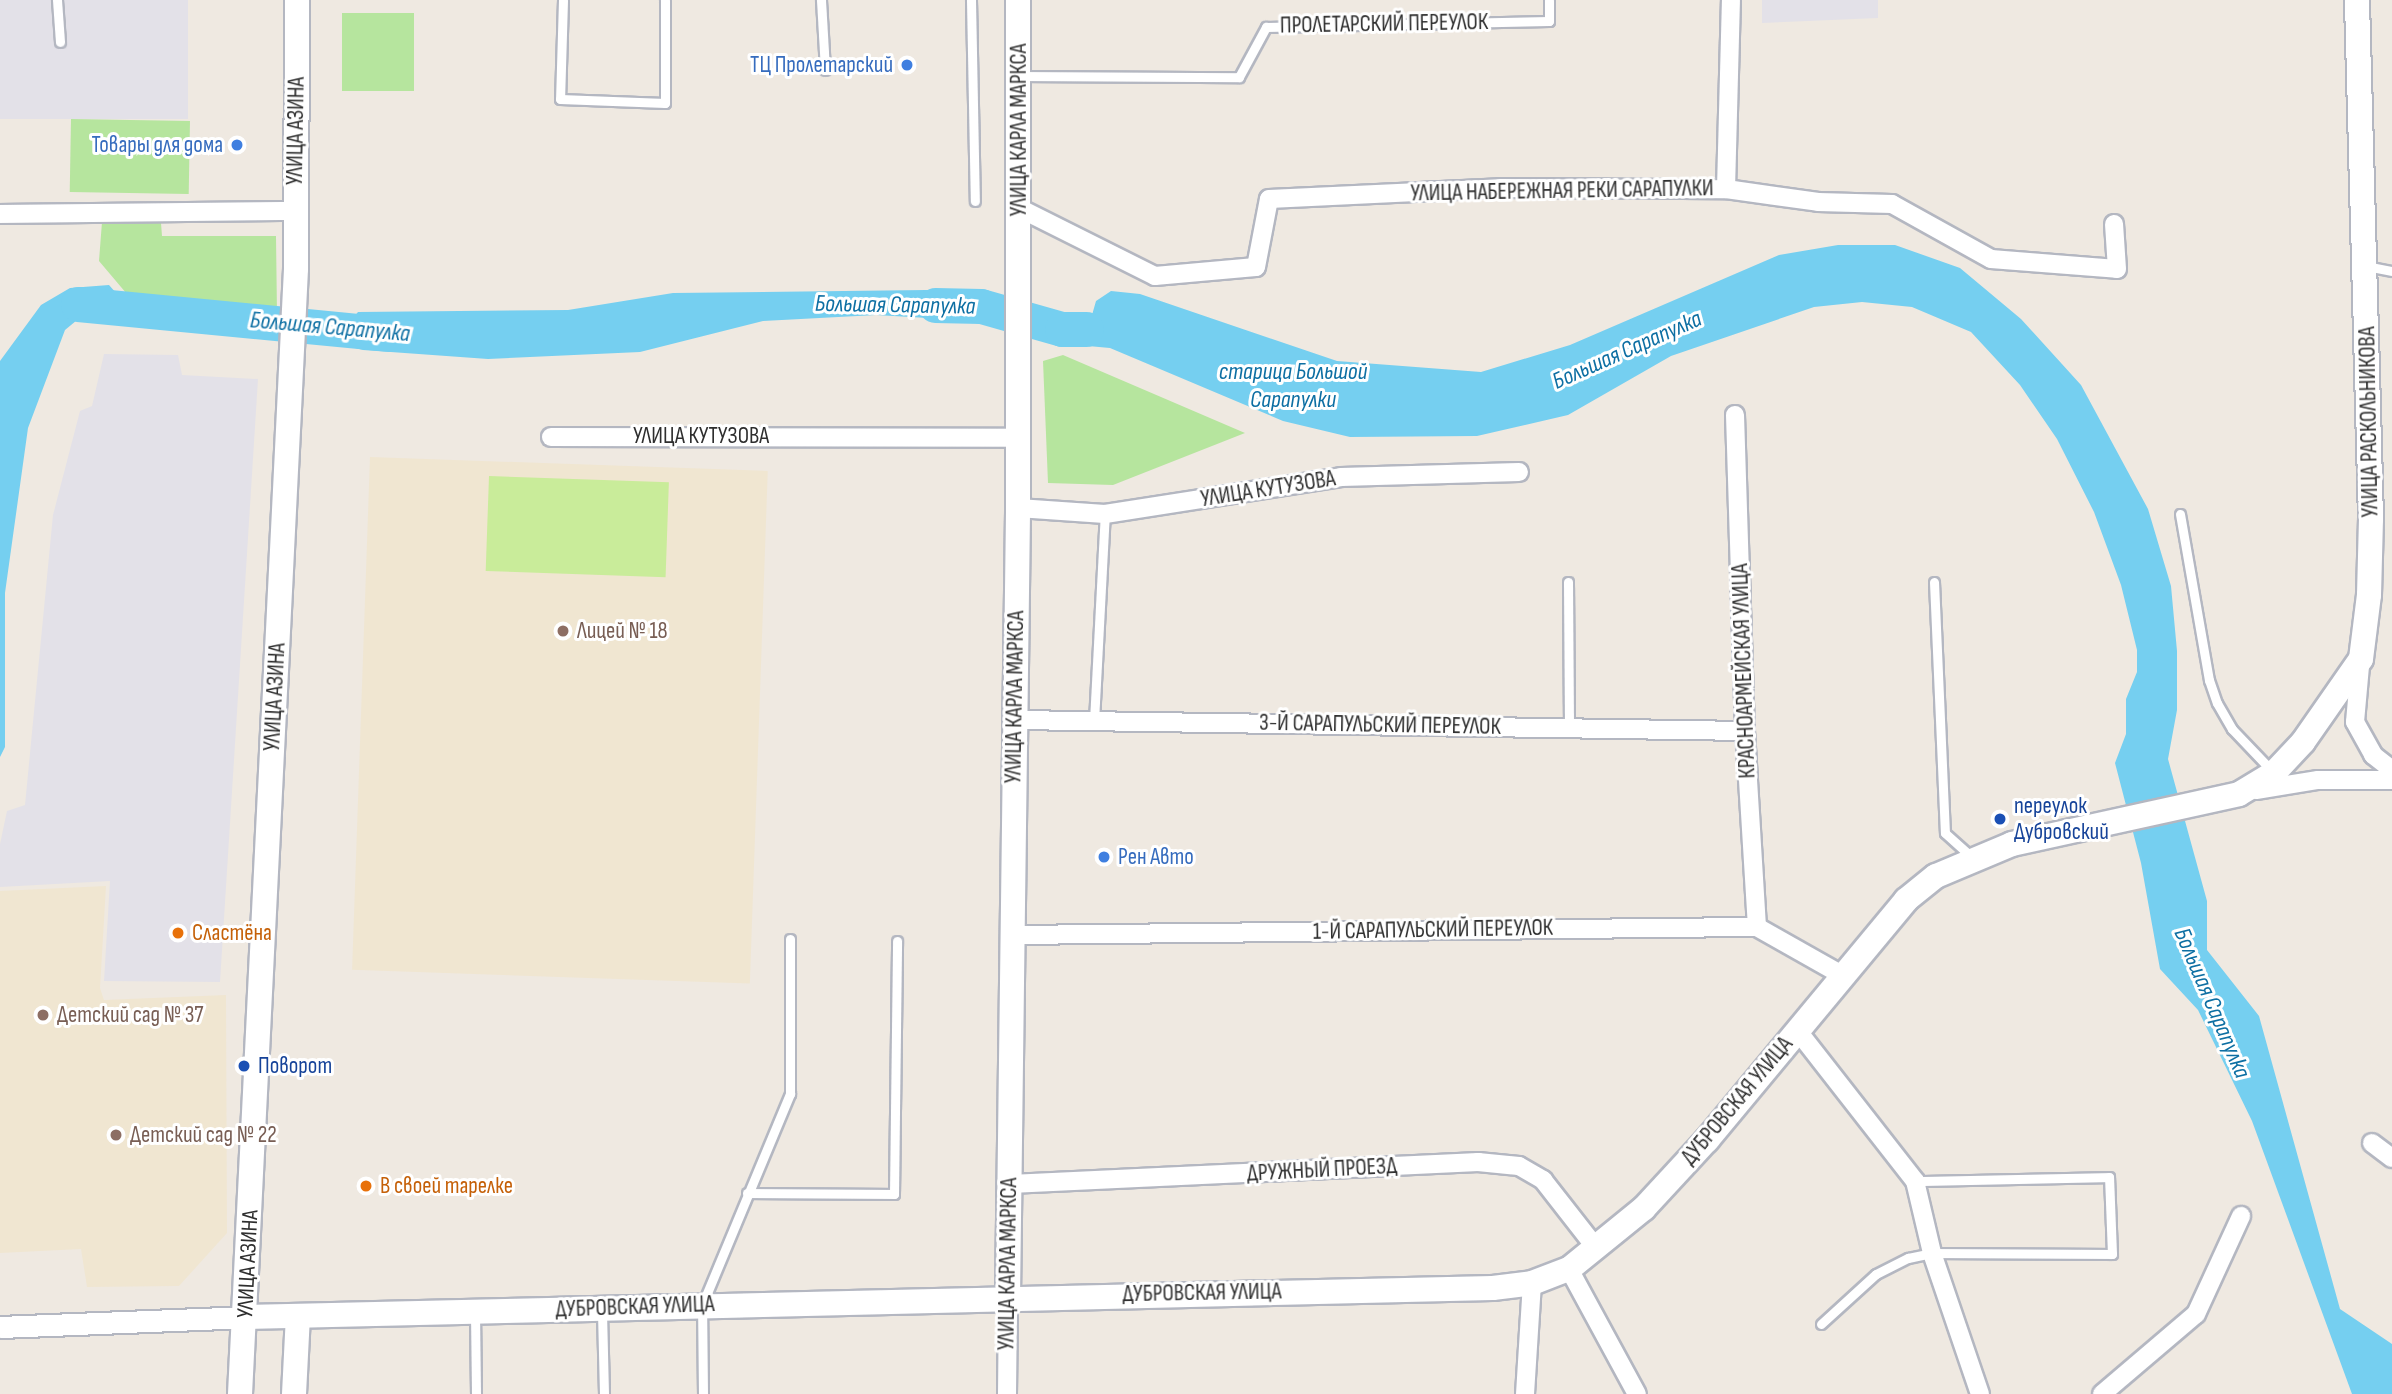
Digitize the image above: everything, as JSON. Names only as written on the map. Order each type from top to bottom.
[{"type":"main road","name":"УЛИЦА АЗИНА","points":[[240,1394],[296,268],[297,0]]},
{"type":"main road","name":"УЛИЦА КАРЛА МАРКСА","points":[[1008,1297],[1018,508],[1018,0]]},
{"type":"main road","name":"УЛИЦА РАСКОЛЬНИКОВА","points":[[2228,797],[2274,773],[2325,714],[2361,659],[2369,595],[2371,519],[2357,0]]},
{"type":"main road","name":"ДУБРОВСКАЯ УЛИЦА","points":[[245,1317],[1532,1283],[1569,1269],[1597,1249],[1644,1208],[1698,1150],[1906,900],[1936,876],[1973,858],[2228,797]]},
{"type":"main road","points":[[294,1394],[299,1316]]},
{"type":"street","points":[[1726,189],[1731,0]]},
{"type":"street","name":"УЛИЦА НАБЕРЕЖНАЯ РЕКИ САРАПУЛКИ","points":[[1019,208],[1155,276],[1256,267],[1269,199],[1500,188],[1726,189],[1818,202],[1892,204],[1991,260],[2117,269],[2115,224]]},
{"type":"street","points":[[0,214],[296,211]]},
{"type":"street","name":"КРАСНОАРМЕЙСКАЯ УЛИЦА","points":[[1735,415],[1745,731],[1757,927]]},
{"type":"street","name":"УЛИЦА КУТУЗОВА","points":[[551,437],[1018,438]]},
{"type":"street","name":"УЛИЦА КУТУЗОВА","points":[[1018,508],[1105,514],[1341,477],[1519,472]]},
{"type":"street","points":[[2361,659],[2355,722],[2373,755],[2392,770]]},
{"type":"street","name":"3-Й САРАПУЛЬСКИЙ ПЕРЕУЛОК","points":[[1015,720],[1745,731]]},
{"type":"street","points":[[2228,797],[2318,780],[2392,780]]},
{"type":"street","name":"1-Й САРАПУЛЬСКИЙ ПЕРЕУЛОК","points":[[1012,934],[1757,927],[1842,975]]},
{"type":"street","points":[[1797,1030],[1915,1181],[1932,1253],[1980,1394]]},
{"type":"street","points":[[2372,1143],[2392,1158]]},
{"type":"street","name":"ДРУЖНЫЙ ПРОЕЗД","points":[[1010,1184],[1478,1162],[1519,1166],[1543,1180],[1597,1249]]},
{"type":"street","points":[[2102,1394],[2196,1314],[2241,1216]]},
{"type":"street","points":[[1569,1269],[1637,1394]]},
{"type":"street","points":[[1525,1394],[1532,1283]]},
{"type":"street","name":"УЛИЦА КАРЛА МАРКСА","points":[[1007,1394],[1008,1297]]},
{"type":"street","name":"ДУБРОВСКАЯ УЛИЦА","points":[[0,1327],[245,1317]]},
{"type":"lane","points":[[57,0],[60,42]]},
{"type":"lane","points":[[563,0],[560,99],[665,103],[666,0]]},
{"type":"lane","points":[[821,0],[825,70]]},
{"type":"lane","points":[[971,0],[975,201]]},
{"type":"lane","name":"ПРОЛЕТАРСКИЙ ПЕРЕУЛОК","points":[[1018,76],[1239,77],[1266,27],[1549,20],[1549,0]]},
{"type":"lane","points":[[2366,266],[2392,271]]},
{"type":"lane","points":[[1094,721],[1105,514]]},
{"type":"lane","points":[[2180,514],[2209,680],[2217,704],[2232,729],[2274,773]]},
{"type":"lane","points":[[1568,582],[1569,729]]},
{"type":"lane","points":[[1934,582],[1945,832],[1973,858]]},
{"type":"lane","points":[[703,1394],[702,1306],[790,1094],[790,939]]},
{"type":"lane","points":[[747,1193],[894,1194],[897,941]]},
{"type":"lane","points":[[1821,1324],[1876,1274],[1932,1253],[2112,1254],[2109,1177],[1915,1181]]},
{"type":"lane","points":[[602,1308],[604,1394]]},
{"type":"lane","points":[[475,1312],[476,1394]]},
{"type":"shaded area","points":[[0,0],[188,0],[188,119],[0,119]]},
{"type":"shaded area","points":[[1762,0],[1878,0],[1878,18],[1762,23]]},
{"type":"shaded area","points":[[104,354],[178,355],[182,375],[258,379],[220,982],[104,981],[110,881],[0,887],[0,844],[7,811],[25,805],[53,515],[80,411],[92,406]]},
{"type":"shaded area","name":"Лицей № 18","points":[[370,457],[768,471],[750,984],[352,970]]},
{"type":"shaded area","name":"Детский сад № 22","points":[[106,886],[100,988],[104,1000],[226,995],[227,1233],[179,1286],[87,1287],[81,1249],[0,1253],[0,891]]},
{"type":"green space","points":[[342,13],[414,13],[414,91],[342,91]]},
{"type":"green space","points":[[71,119],[190,121],[189,194],[70,192]]},
{"type":"green space","points":[[102,222],[161,223],[162,236],[276,236],[277,314],[132,300],[99,261]]},
{"type":"green space","points":[[1063,355],[1245,433],[1113,485],[1048,483],[1043,361]]},
{"type":"green space","points":[[489,476],[669,482],[666,577],[486,571]]},
{"type":"water","name":"старица Большой Сарапулки","points":[[1838,245],[1895,245],[1960,268],[2021,319],[2081,385],[2148,509],[2171,586],[2177,651],[2177,710],[2168,759],[2207,901],[2207,950],[2259,1016],[2340,1309],[2392,1344],[2392,1394],[2352,1394],[2252,1121],[2198,1010],[2160,969],[2141,863],[2115,763],[2126,734],[2126,699],[2137,672],[2137,650],[2121,585],[2094,512],[2057,439],[2020,385],[1971,332],[1912,307],[1862,302],[1814,307],[1671,356],[1568,415],[1477,436],[1350,437],[1283,421],[1110,348],[1077,345],[1041,335],[1040,319],[1090,322],[1096,301],[1111,291],[1140,294],[1337,361],[1481,372],[1570,345],[1779,255]]},
{"type":"water","points":[[109,285],[124,302],[120,316],[88,311],[65,330],[28,428],[5,593],[5,747],[0,757],[0,361],[41,305],[70,288]]},
{"type":"water","points":[[926,290],[981,294],[980,321],[876,315],[763,321],[640,352],[488,359],[363,350],[332,342],[358,312],[568,310],[673,293]]},
{"type":"waterway","name":"Большая Сарапулка","points":[[78,304],[391,334]]},
{"type":"waterway","name":"Большая Сарапулка","points":[[935,305],[981,306],[1062,329],[1086,329]]},
{"type":"place","name":"ТЦ Пролетарский","points":[[907,65]]},
{"type":"place","name":"Товары для дома","points":[[237,145]]},
{"type":"place","name":"Лицей № 18","points":[[563,631]]},
{"type":"place","name":"переулок Дубровский","points":[[2000,819]]},
{"type":"place","name":"Рен Авто","points":[[1104,857]]},
{"type":"place","name":"Сластёна","points":[[178,933]]},
{"type":"place","name":"Детский сад № 37","points":[[43,1015]]},
{"type":"place","name":"Поворот","points":[[244,1066]]},
{"type":"place","name":"Детский сад № 22","points":[[116,1135]]},
{"type":"place","name":"В своей тарелке","points":[[366,1186]]}]
